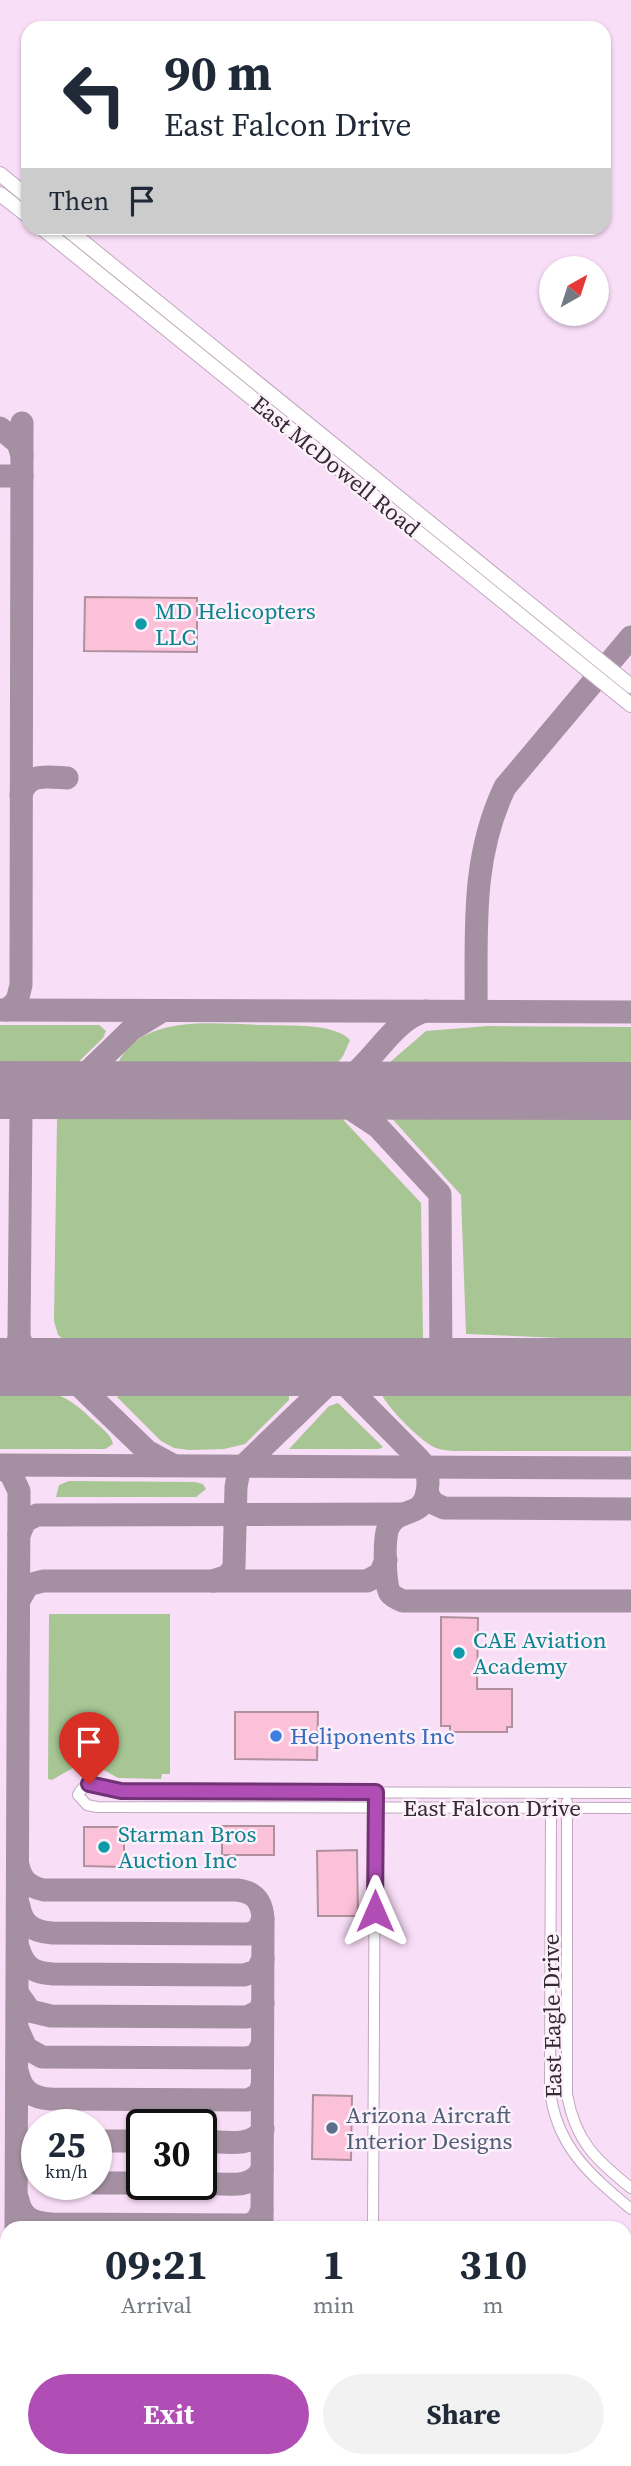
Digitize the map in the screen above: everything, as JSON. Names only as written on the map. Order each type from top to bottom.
[{"type":"main road","points":[[0,174],[21,191]]},
{"type":"main road","points":[[0,194],[21,210]]},
{"type":"main road","name":"East McDowell Road","points":[[52,235],[148,304],[631,686]]},
{"type":"main road","name":"East McDowell Road","points":[[74,235],[148,304],[631,705]]},
{"type":"street","name":"East Falcon Drive","points":[[631,1793],[121,1791],[89,1784],[83,1786],[79,1795],[87,1805],[97,1807],[631,1808]]},
{"type":"street","points":[[373,2221],[376,1792]]},
{"type":"street","name":"East Eagle Drive","points":[[551,1793],[550,2090],[556,2122],[567,2146],[581,2165],[631,2209]]},
{"type":"street","name":"East Eagle Drive","points":[[567,1793],[566,2078],[571,2115],[589,2151],[631,2188]]},
{"type":"street","points":[[551,1956],[566,1956]]},
{"type":"green space","points":[[205,1023],[300,1026],[334,1031],[350,1040],[343,1056],[332,1070],[124,1069],[117,1065],[129,1048],[144,1036],[163,1029]]},
{"type":"green space","points":[[0,1025],[99,1025],[106,1031],[103,1038],[71,1069],[0,1068]]},
{"type":"green space","points":[[488,1026],[631,1027],[631,1070],[382,1069],[426,1031]]},
{"type":"green space","points":[[75,1111],[336,1112],[421,1203],[423,1338],[68,1343],[58,1335],[54,1321],[57,1120],[62,1114]]},
{"type":"green space","points":[[386,1112],[631,1112],[631,1341],[466,1334],[461,1195]]},
{"type":"green space","points":[[0,1392],[43,1392],[63,1397],[104,1430],[113,1444],[105,1449],[0,1449]]},
{"type":"green space","points":[[122,1393],[289,1394],[289,1400],[245,1444],[224,1449],[174,1448],[161,1441],[117,1397]]},
{"type":"green space","points":[[382,1395],[631,1395],[631,1451],[440,1449],[422,1439],[398,1416]]},
{"type":"green space","points":[[338,1403],[383,1447],[289,1449],[329,1406]]},
{"type":"green space","points":[[69,1481],[195,1482],[203,1484],[206,1489],[196,1497],[56,1497],[59,1485]]},
{"type":"green space","points":[[49,1614],[170,1614],[170,1774],[162,1774],[161,1779],[118,1778],[95,1765],[78,1765],[52,1780],[48,1779]]},
{"type":"building","name":"MD Helicopters LLC","points":[[85,597],[197,598],[197,652],[84,651]]},
{"type":"building","name":"CAE Aviation Academy","points":[[441,1617],[478,1618],[477,1689],[512,1689],[512,1727],[507,1727],[507,1732],[450,1732],[450,1726],[441,1726]]},
{"type":"building","name":"Heliponents Inc","points":[[235,1712],[318,1712],[317,1760],[235,1759]]},
{"type":"building","points":[[222,1826],[274,1826],[274,1855],[222,1855]]},
{"type":"building","name":"Starman Bros Auction Inc","points":[[84,1827],[124,1827],[124,1867],[84,1866]]},
{"type":"building","points":[[357,1850],[358,1916],[318,1916],[317,1851]]},
{"type":"building","name":"Arizona Aircraft Interior Designs","points":[[313,2095],[352,2096],[351,2160],[312,2159]]},
{"type":"taxiway","points":[[7,1010],[17,1001],[21,985],[22,423]]},
{"type":"taxiway","points":[[0,428],[18,443],[22,455]]},
{"type":"taxiway","points":[[0,476],[22,476]]},
{"type":"taxiway","points":[[476,1011],[476,925],[481,869],[494,814],[505,787],[631,637]]},
{"type":"taxiway","points":[[21,795],[28,782],[33,779],[67,778]]},
{"type":"taxiway","points":[[0,1010],[631,1012]]},
{"type":"taxiway","points":[[322,1090],[338,1085],[352,1076],[398,1027],[411,1017],[426,1011]]},
{"type":"taxiway","points":[[69,1090],[131,1030],[159,1013]]},
{"type":"taxiway","points":[[0,1362],[16,1351],[19,1338],[21,1112],[35,1094],[50,1090]]},
{"type":"taxiway","points":[[322,1090],[378,1127],[440,1194],[441,1367]]},
{"type":"taxiway","points":[[0,1092],[12,1098],[21,1112]]},
{"type":"taxiway","points":[[19,1338],[30,1359],[60,1367],[147,1451],[171,1464]]},
{"type":"taxiway","points":[[328,1367],[419,1459],[427,1473],[428,1483],[423,1503],[399,1516],[388,1528],[386,1571],[388,1588],[393,1596],[403,1601],[631,1601]]},
{"type":"taxiway","points":[[213,1581],[228,1576],[234,1567],[236,1487],[239,1470],[346,1367]]},
{"type":"taxiway","points":[[0,1465],[631,1468]]},
{"type":"taxiway","points":[[0,1467],[11,1474],[19,1491],[16,2221]]},
{"type":"taxiway","points":[[427,1493],[433,1503],[444,1508],[631,1509]]},
{"type":"taxiway","points":[[19,1535],[25,1521],[37,1515],[404,1514]]},
{"type":"taxiway","points":[[19,1600],[28,1585],[43,1581],[367,1581],[380,1574],[386,1560]]},
{"type":"taxiway","points":[[18,1865],[26,1882],[44,1890],[237,1890],[253,1895],[259,1902],[263,1919],[262,2221]]},
{"type":"taxiway","points":[[19,1906],[26,1923],[40,1931],[52,1933],[249,1934],[258,1930],[263,1919]]},
{"type":"taxiway","points":[[18,1947],[23,1960],[30,1968],[53,1974],[244,1975],[257,1971],[263,1959]]},
{"type":"taxiway","points":[[18,1994],[30,2011],[51,2016],[247,2017],[259,2011],[263,2003]]},
{"type":"taxiway","points":[[18,2030],[26,2048],[42,2057],[247,2058],[257,2055],[262,2045]]},
{"type":"taxiway","points":[[18,2074],[26,2090],[39,2097],[51,2099],[248,2100],[259,2094],[262,2086]]},
{"type":"taxiway","points":[[217,2142],[244,2142],[258,2135],[263,2129]]},
{"type":"taxiway","points":[[112,2141],[126,2141]]},
{"type":"taxiway","points":[[217,2184],[244,2183],[258,2176],[262,2169]]},
{"type":"taxiway","points":[[112,2183],[126,2183]]},
{"type":"taxiway","points":[[18,2200],[22,2212],[37,2221]]},
{"type":"taxiway","points":[[257,2221],[262,2210]]},
{"type":"runway","points":[[0,1090],[631,1091]]},
{"type":"runway","points":[[0,1367],[631,1367]]},
{"type":"place","name":"MD Helicopters LLC","points":[[141,624]]},
{"type":"place","name":"CAE Aviation Academy","points":[[459,1653]]},
{"type":"place","name":"Heliponents Inc","points":[[276,1736]]},
{"type":"place","name":"Starman Bros Auction Inc","points":[[104,1847]]},
{"type":"place","name":"Arizona Aircraft Interior Designs","points":[[332,2128]]},
{"type":"route","points":[[89,1784],[121,1791],[376,1792],[375,1911]]}]
